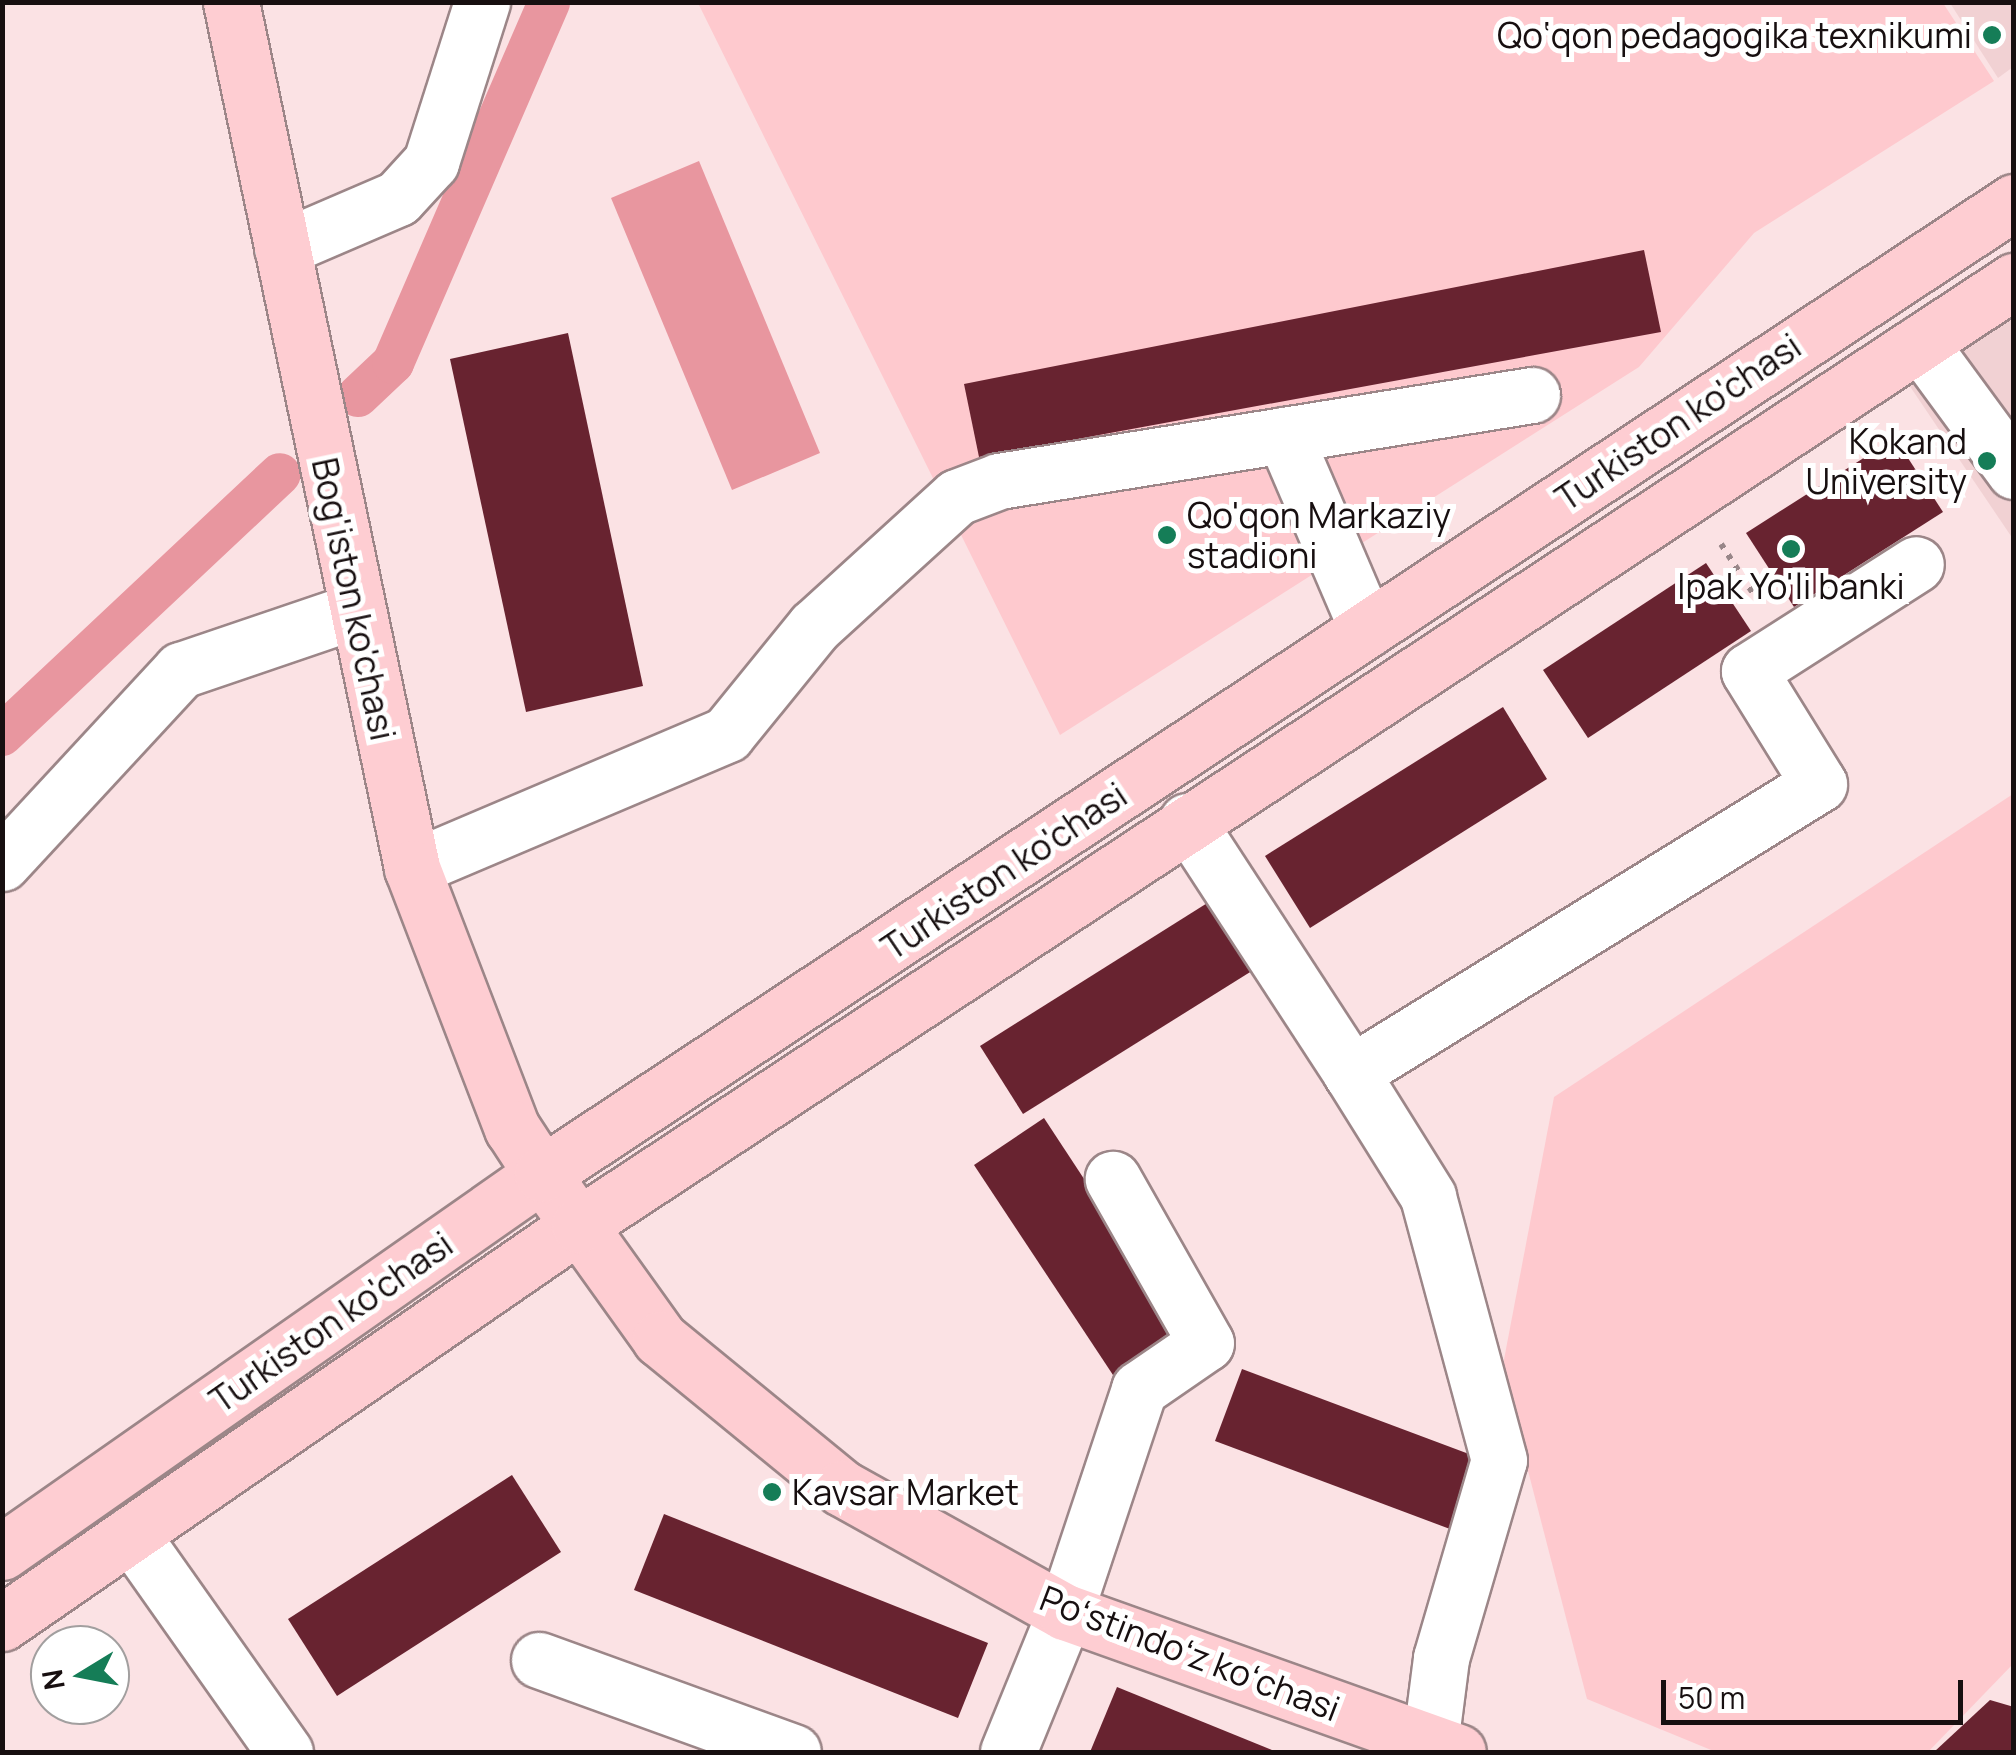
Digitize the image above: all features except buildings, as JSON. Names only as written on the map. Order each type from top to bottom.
[{"type":"main road","name":"Bog'iston ko'chasi","points":[[231,2],[354,611],[412,868],[512,1128],[542,1174]]},
{"type":"main road","name":"Turkiston ko'chasi","points":[[2,1552],[542,1174],[2014,202]]},
{"type":"main road","name":"Turkiston ko'chasi","points":[[2,1624],[580,1225],[1187,821],[2014,281]]},
{"type":"main road","name":"Poʻstindoʻz koʻchasi","points":[[542,1174],[660,1339],[842,1488],[1066,1612],[1439,1749]]},
{"type":"street","points":[[282,248],[398,198],[432,162],[482,2]]},
{"type":"street","points":[[1920,343],[2014,471]]},
{"type":"street","points":[[412,868],[727,734],[814,627],[957,497],[999,480],[1532,396]]},
{"type":"street","points":[[1284,435],[1367,629]]},
{"type":"street","points":[[1351,1073],[1818,784],[1749,671],[1916,564]]},
{"type":"street","points":[[2,863],[181,670],[354,611]]},
{"type":"street","points":[[1187,821],[1428,1196],[1500,1460],[1441,1658],[1439,1749]]},
{"type":"street","points":[[1008,1752],[1066,1612],[1139,1389],[1206,1343],[1113,1179]]},
{"type":"street","points":[[132,1534],[285,1752]]},
{"type":"street","points":[[538,1660],[793,1752]]},
{"type":"path","points":[[1721,544],[1788,646]]},
{"type":"shaded area","name":"Qo'qon Markaziy stadioni","points":[[698,3],[1943,3],[1994,81],[1754,233],[1639,367],[1060,735]]},
{"type":"shaded area","name":"Qo‘qon pedagogika texnikumi","points":[[1950,3],[2013,3],[2013,67],[1998,78]]},
{"type":"shaded area","points":[[699,161],[820,453],[732,490],[611,198]]},
{"type":"shaded area","name":"Kokand University","points":[[2013,312],[2013,539],[1907,382]]},
{"type":"shaded area","points":[[2013,794],[2013,1664],[1928,1752],[1716,1752],[1587,1699],[1502,1370],[1554,1097]]},
{"type":"waterway","points":[[358,396],[393,363],[549,2]]},
{"type":"waterway","points":[[2,735],[280,474]]},
{"type":"place","name":"Qo‘qon pedagogika texnikumi","points":[[1992,35]]},
{"type":"place","name":"Kokand University","points":[[1987,461]]},
{"type":"place","name":"Qo'qon Markaziy stadioni","points":[[1167,535]]},
{"type":"place","name":"Ipak Yo'li banki","points":[[1791,549]]},
{"type":"place","name":"Kavsar Market","points":[[772,1492]]}]
